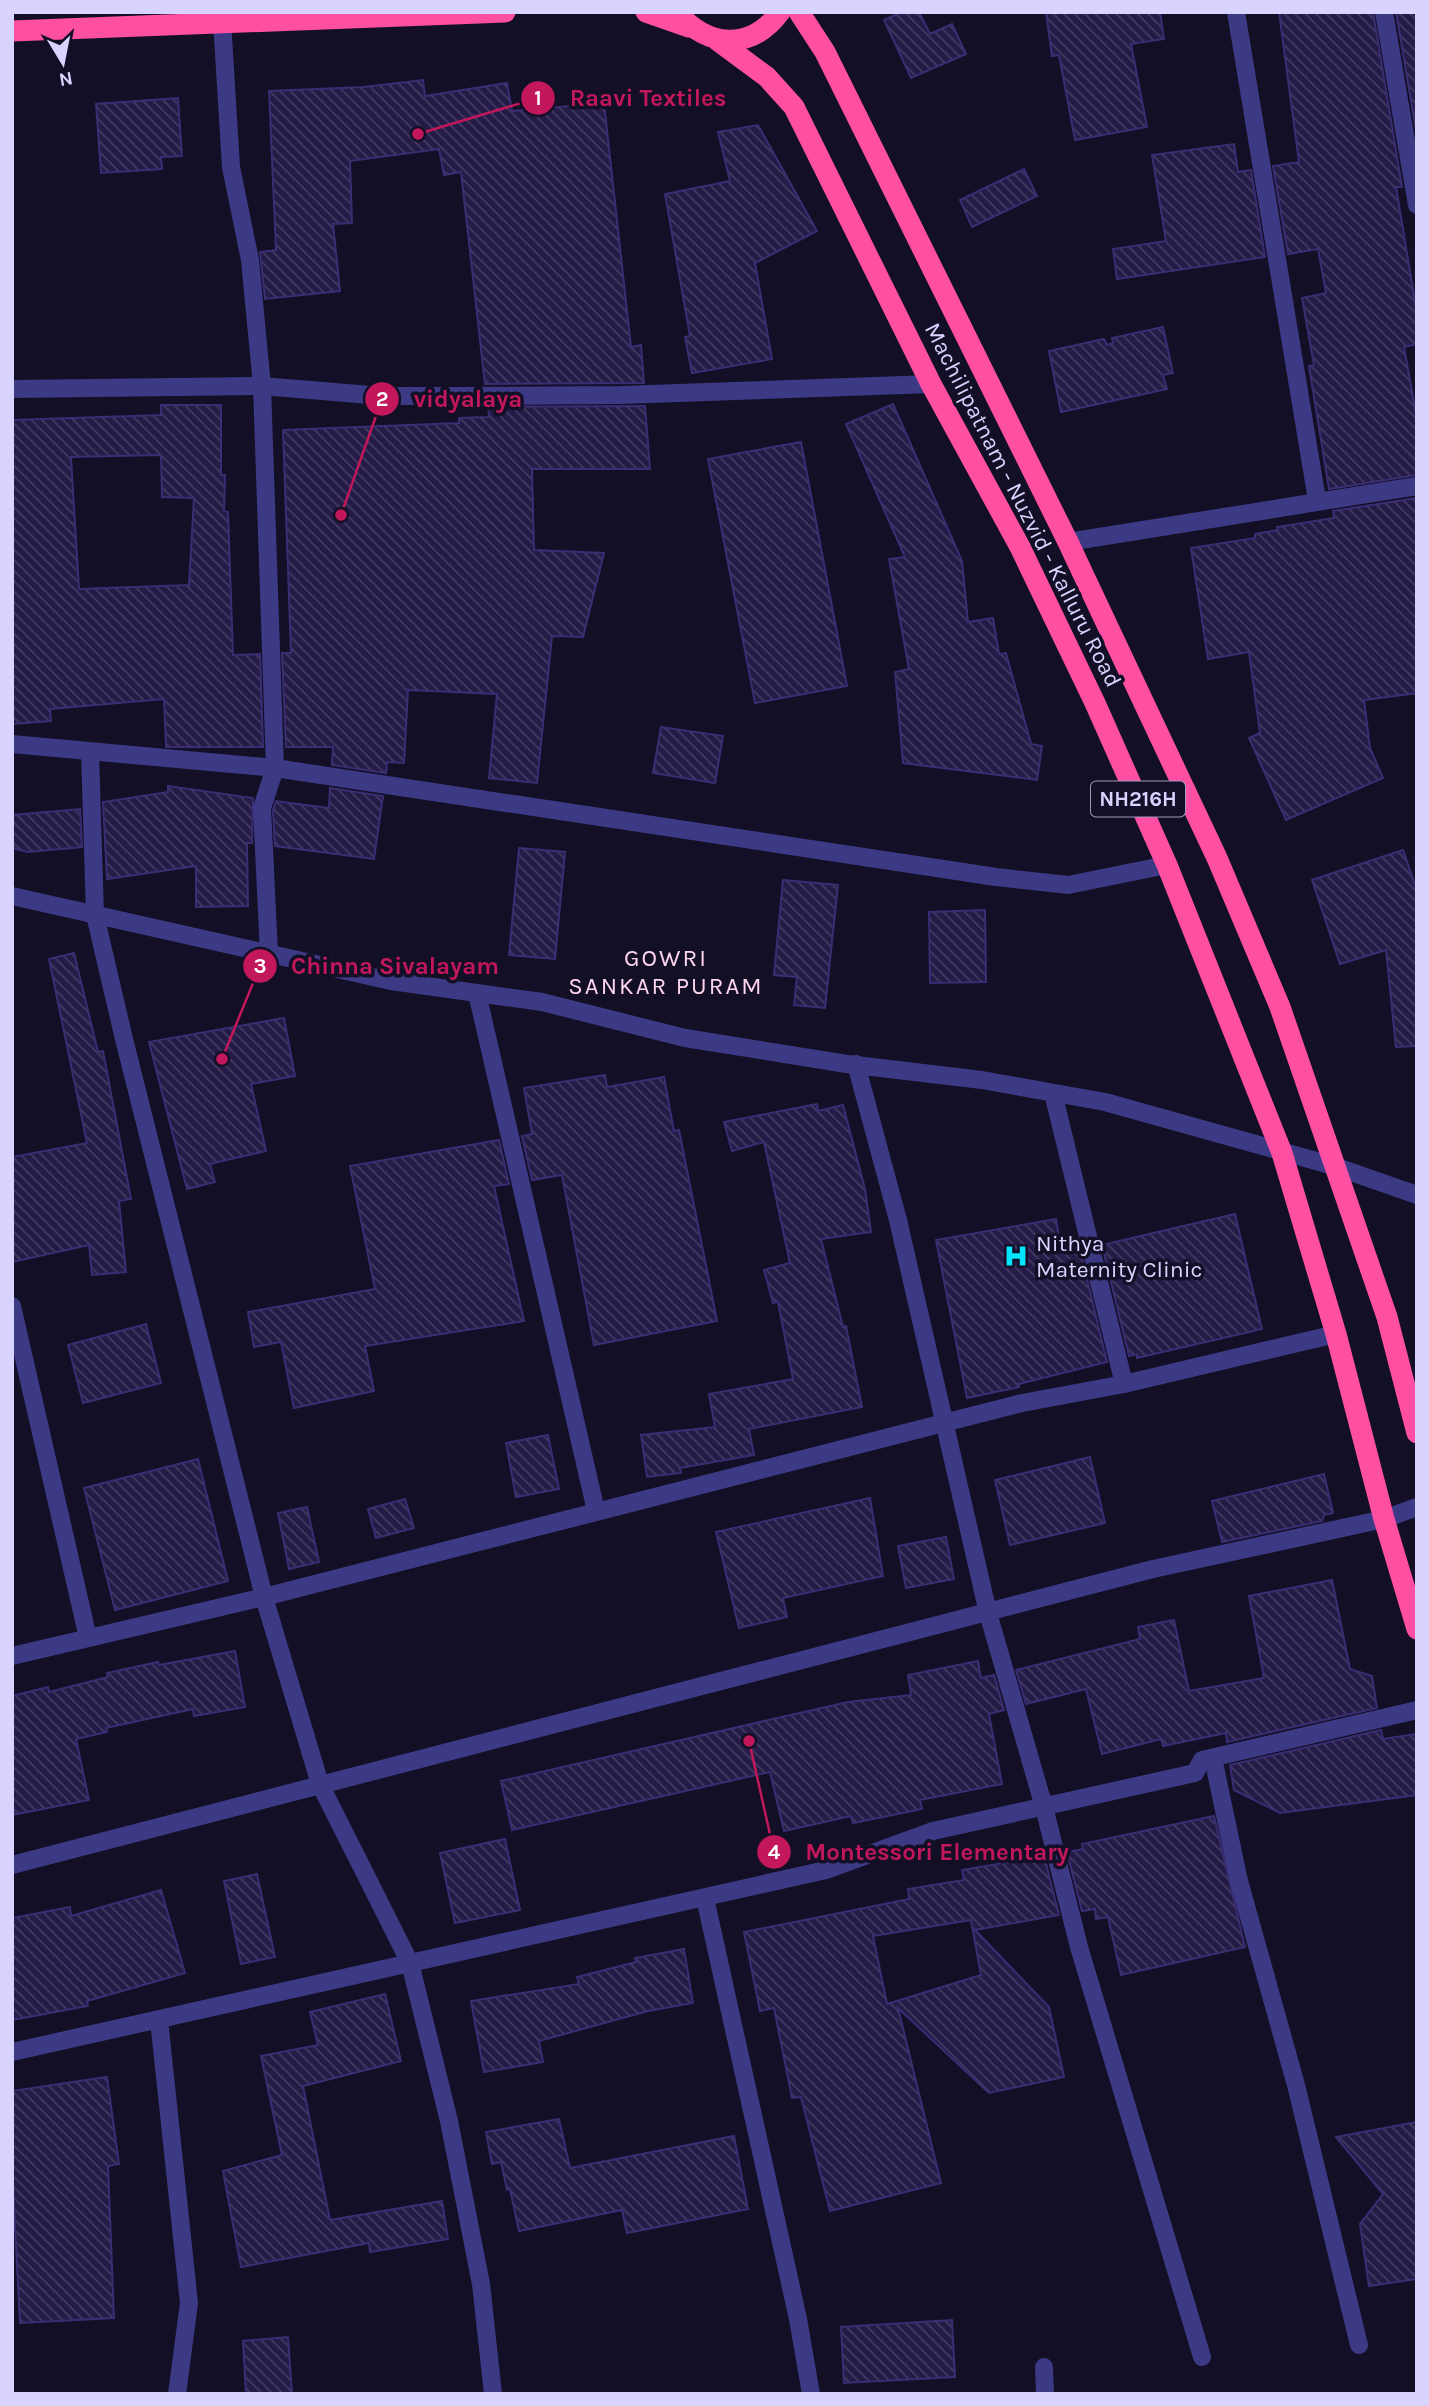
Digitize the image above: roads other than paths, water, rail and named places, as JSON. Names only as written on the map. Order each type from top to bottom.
[{"type":"highway","points":[[12,31],[505,12]]},
{"type":"highway","name":"NH216H","points":[[646,12],[683,20],[717,40]]},
{"type":"highway","points":[[717,40],[736,41],[754,35],[771,24],[779,12]]},
{"type":"highway","name":"Machilipatnam - Nuzvid - Kalluru Road","points":[[799,12],[825,52],[1068,541],[1217,858],[1280,1007],[1387,1317],[1417,1433]]},
{"type":"highway","name":"Machilipatnam - Nuzvid - Kalluru Road","points":[[717,40],[767,76],[794,107],[931,384],[1020,547],[1095,703],[1167,865],[1282,1153],[1336,1334],[1384,1519],[1417,1629]]},
{"type":"street","points":[[1236,12],[1317,500]]},
{"type":"street","points":[[1384,12],[1417,205]]},
{"type":"street","points":[[222,22],[231,167],[250,260],[262,386],[275,768],[261,808],[269,954]]},
{"type":"street","points":[[12,389],[262,386],[382,396],[474,396],[621,395],[931,384]]},
{"type":"street","points":[[1068,541],[1417,486]]},
{"type":"street","points":[[12,744],[275,768],[1056,884],[1068,885],[1167,865]]},
{"type":"street","points":[[90,752],[95,915],[264,1597],[320,1784],[410,1963],[455,2148],[481,2284],[493,2394]]},
{"type":"street","points":[[12,896],[391,981],[542,1002],[685,1038],[1105,1102],[1334,1166],[1417,1195]]},
{"type":"street","points":[[477,993],[597,1511]]},
{"type":"street","points":[[856,1064],[898,1220],[988,1613],[1044,1807],[1079,1947],[1202,2357]]},
{"type":"street","points":[[1053,1093],[1124,1384]]},
{"type":"street","points":[[12,1306],[88,1638]]},
{"type":"street","points":[[12,1656],[264,1597],[1022,1403],[1124,1384],[1336,1334]]},
{"type":"street","points":[[12,1865],[1153,1569],[1384,1519],[1417,1507]]},
{"type":"street","points":[[12,2052],[826,1870],[933,1831],[1195,1773],[1202,1760],[1417,1710]]},
{"type":"street","points":[[1213,1758],[1240,1881],[1296,2085],[1359,2346]]},
{"type":"street","points":[[705,1898],[798,2319],[811,2394]]},
{"type":"street","points":[[159,2020],[190,2302],[177,2394]]},
{"type":"street","points":[[1044,2367],[1045,2394]]},
{"type":"place","name":"Raavi Textiles","points":[[418,134]]},
{"type":"place","name":"vidyalaya","points":[[341,515]]},
{"type":"place","name":"Chinna Sivalayam","points":[[222,1059]]},
{"type":"place","name":"Nithya Maternity Clinic","points":[[1016,1256]]},
{"type":"place","name":"Montessori Elementary","points":[[749,1741]]},
{"type":"district","name":"GOWRI SANKAR PURAM","points":[[666,972]]}]
